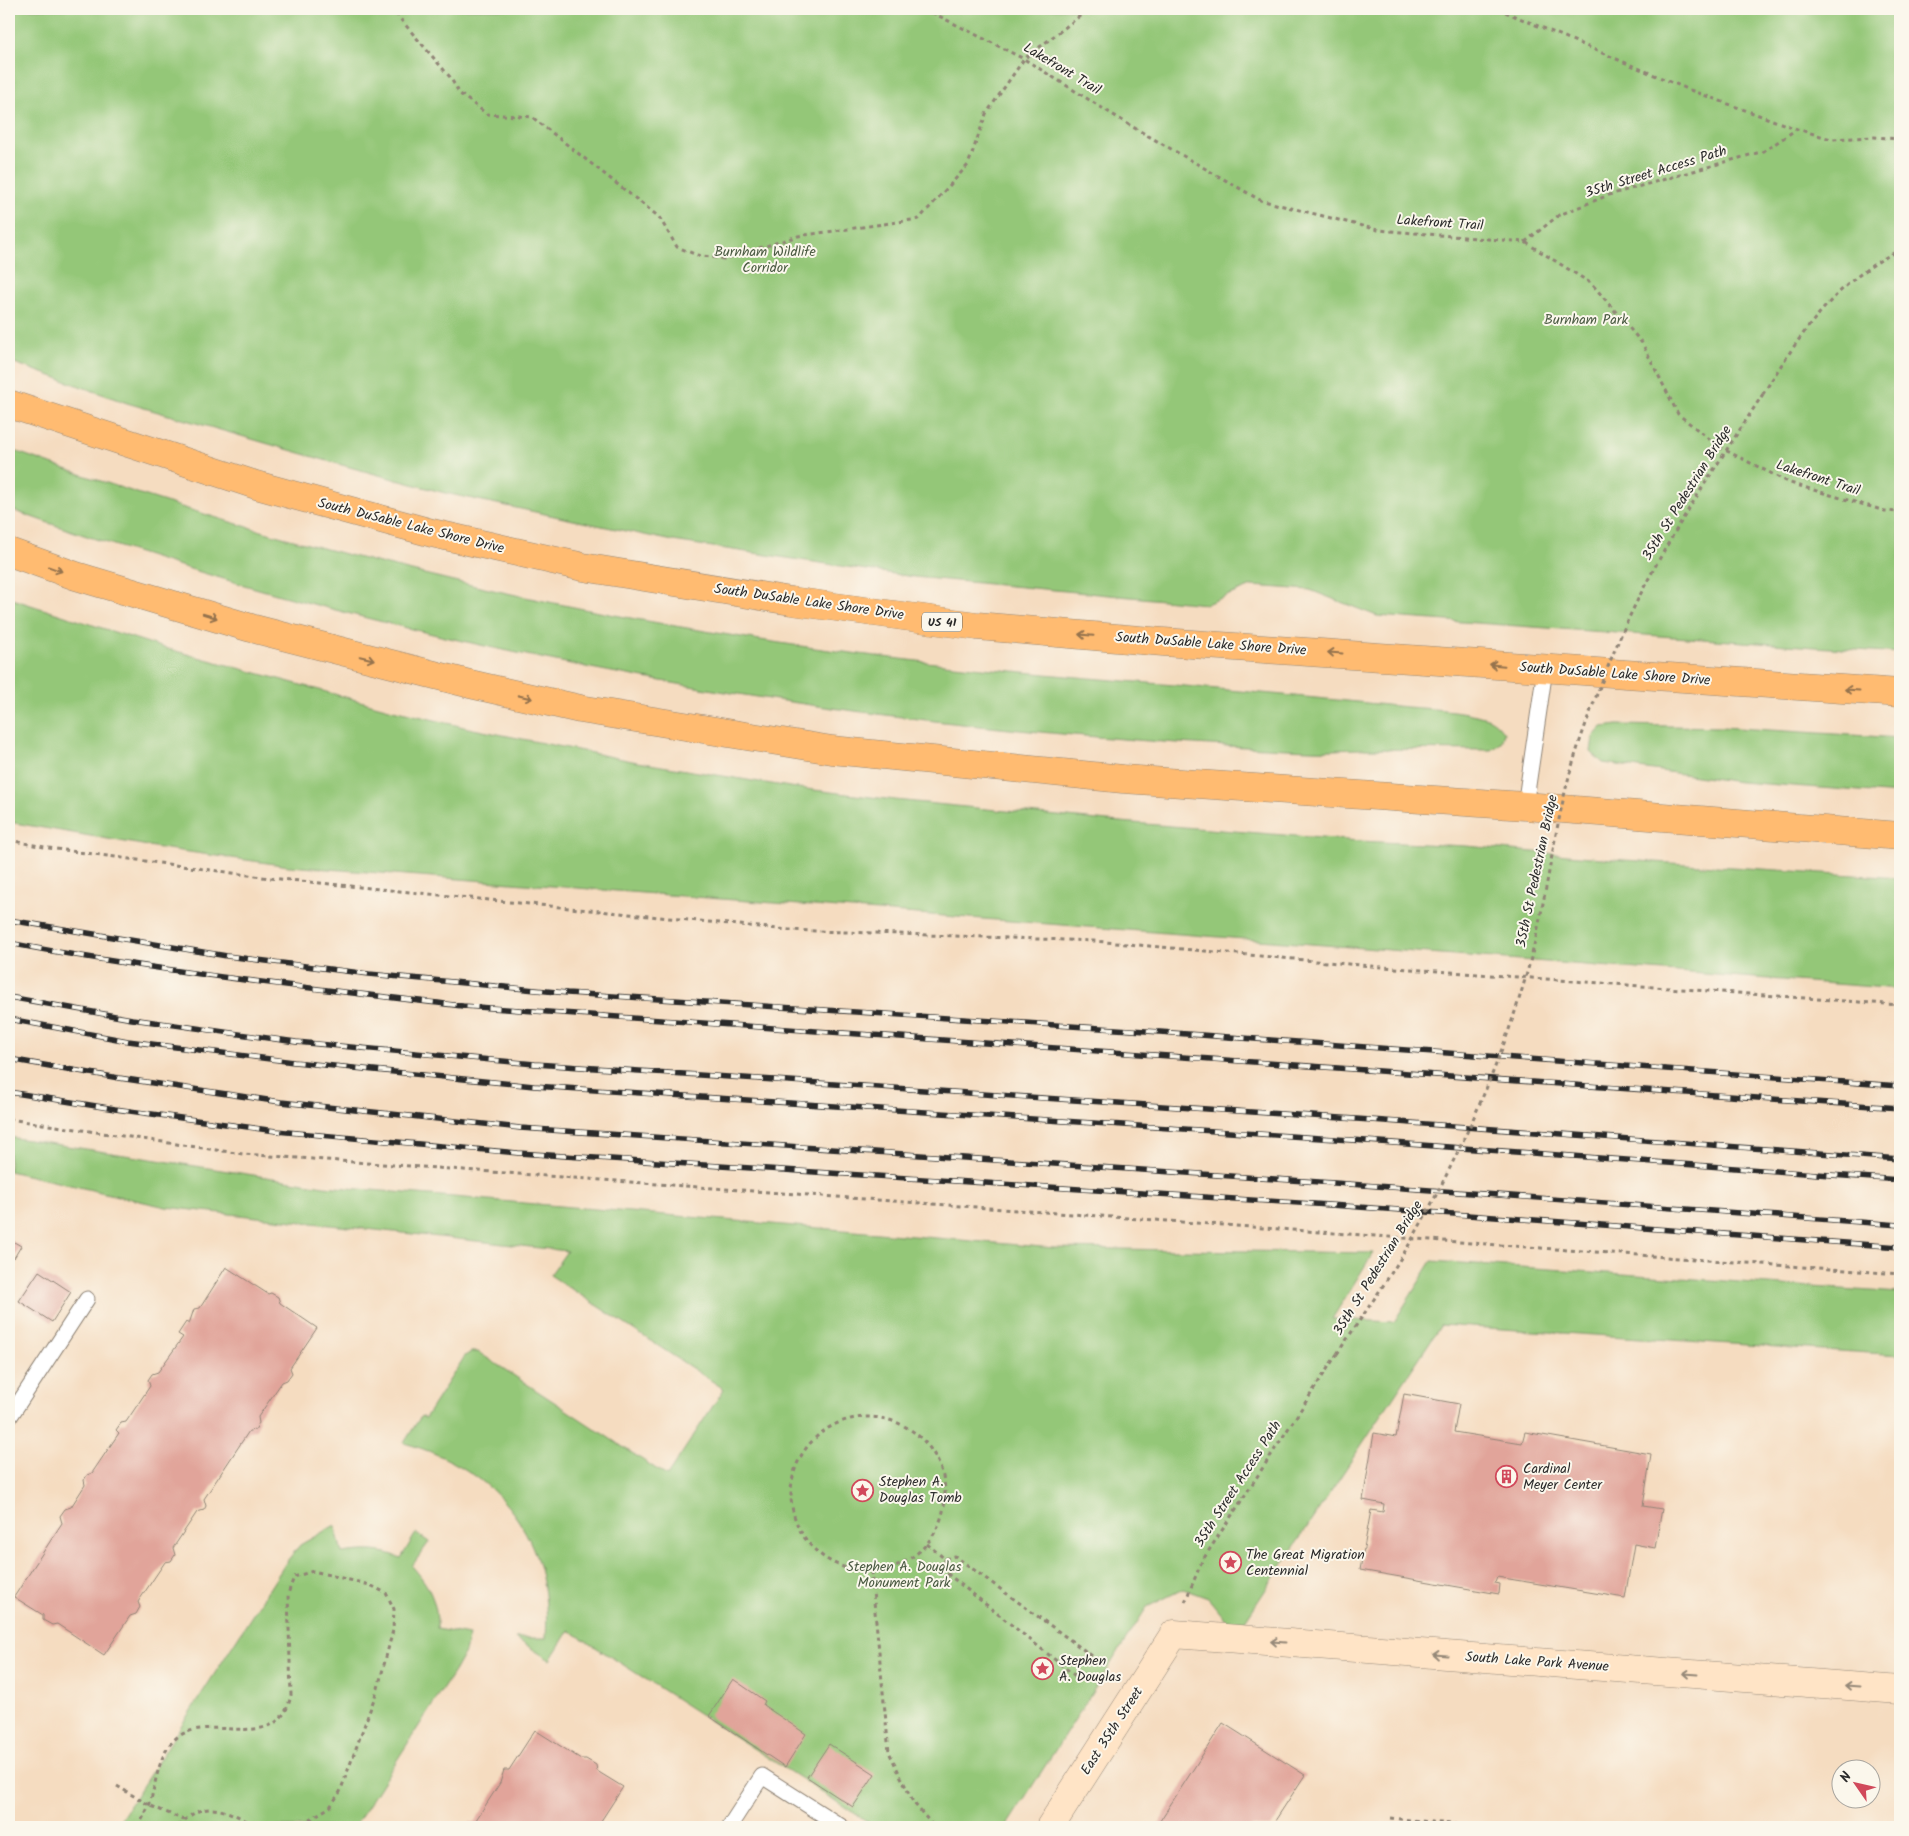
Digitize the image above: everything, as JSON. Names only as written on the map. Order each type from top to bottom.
[{"type":"highway","name":"South DuSable Lake Shore Drive","points":[[9,404],[256,485],[432,533],[583,567],[791,601],[977,626],[1545,669],[1900,693]]},
{"type":"highway","points":[[9,552],[76,576],[252,628],[470,684],[580,709],[832,750],[960,764],[1132,779],[1524,806],[1900,836]]},
{"type":"street","name":"South Lake Park Avenue","points":[[1174,1634],[1900,1690]]},
{"type":"street","name":"East 35th Street","points":[[1050,1827],[1174,1634]]},
{"type":"lane","points":[[1524,806],[1545,669]]},
{"type":"lane","points":[[9,1418],[87,1299]]},
{"type":"lane","points":[[729,1827],[762,1776],[842,1827]]},
{"type":"path","points":[[380,9],[396,14],[450,77],[460,94],[487,114],[532,117],[659,217],[677,247],[697,255],[724,259],[798,236],[919,219],[968,165],[986,114],[1024,59],[1089,9]]},
{"type":"path","name":"Lakefront Trail","points":[[925,9],[939,14],[1024,59],[1131,126],[1260,200],[1378,230],[1525,242],[1592,284],[1642,343],[1678,414],[1719,447],[1790,483],[1884,510],[1900,512]]},
{"type":"path","points":[[1498,9],[1690,90],[1797,129],[1831,139],[1874,137],[1900,139]]},
{"type":"path","name":"35th Street Access Path","points":[[1525,242],[1559,215],[1610,195],[1764,150],[1797,129]]},
{"type":"path","name":"35th St Pedestrian Bridge","points":[[1337,1354],[1417,1231],[1447,1172],[1495,1068],[1528,969],[1566,790],[1589,718],[1616,646],[1645,582],[1694,499],[1795,343],[1833,296],[1900,250]]},
{"type":"path","points":[[9,840],[49,848],[270,878],[789,930],[1094,941],[1382,967],[1900,1005]]},
{"type":"path","points":[[9,1119],[243,1154],[1900,1274]]},
{"type":"path","name":"35th Street Access Path","points":[[1174,1634],[1202,1561],[1337,1354]]},
{"type":"path","points":[[860,1416],[886,1418],[910,1428],[930,1446],[942,1470],[946,1496],[940,1521],[927,1544],[911,1558],[892,1568],[871,1571],[845,1568],[822,1556],[804,1537],[793,1513],[791,1487],[798,1461],[813,1440],[835,1424],[860,1416]]},
{"type":"path","points":[[927,1544],[945,1559]]},
{"type":"path","points":[[945,1559],[955,1556],[1099,1660]]},
{"type":"path","points":[[945,1559],[944,1571],[1084,1683]]},
{"type":"path","points":[[138,1827],[149,1805],[160,1766],[169,1748],[178,1737],[197,1731],[269,1727],[282,1715],[289,1704],[291,1695],[288,1594],[294,1577],[312,1571],[370,1584],[386,1593],[394,1609],[393,1630],[378,1688],[340,1792],[330,1807],[297,1827]]},
{"type":"path","points":[[871,1571],[889,1752],[913,1802],[934,1827]]},
{"type":"path","points":[[117,1786],[149,1805],[184,1820]]},
{"type":"path","points":[[179,1827],[184,1820],[208,1808],[231,1813],[257,1827]]},
{"type":"path","points":[[1390,1818],[1483,1827],[1504,1827]]},
{"type":"green space","name":"Burnham Wildlife Corridor","points":[[9,9],[1900,9],[1900,653],[1377,616],[1310,590],[1252,586],[1206,604],[914,577],[673,541],[445,493],[127,403],[9,361]]},
{"type":"green space","points":[[9,449],[184,508],[272,534],[451,580],[632,618],[779,643],[948,664],[1454,711],[1490,719],[1504,733],[1501,743],[1491,750],[1316,750],[1144,741],[978,726],[814,705],[650,679],[487,646],[326,607],[166,562],[9,509]]},
{"type":"green space","points":[[9,598],[161,647],[393,710],[468,728],[637,762],[790,787],[895,800],[1108,821],[1359,841],[1466,846],[1624,860],[1900,878],[1900,989],[289,866],[160,848],[9,822]]},
{"type":"green space","points":[[1618,725],[1721,727],[1900,738],[1900,794],[1740,782],[1603,763],[1591,752],[1593,737],[1602,727]]},
{"type":"green space","name":"Stephen A. Douglas Monument Park","points":[[9,1137],[324,1186],[1054,1248],[1373,1253],[1332,1319],[1394,1322],[1432,1261],[1900,1293],[1900,1355],[1441,1325],[1237,1633],[1208,1598],[1183,1589],[1147,1607],[1006,1827],[876,1827],[569,1630],[550,1660],[515,1638],[546,1638],[546,1602],[540,1569],[529,1539],[513,1513],[492,1490],[467,1470],[437,1455],[404,1443],[421,1416],[425,1418],[465,1356],[471,1352],[478,1352],[667,1476],[724,1389],[550,1275],[567,1251],[166,1207],[9,1171]]},
{"type":"green space","points":[[335,1525],[342,1553],[372,1551],[401,1558],[416,1533],[429,1542],[412,1566],[428,1587],[436,1611],[437,1629],[469,1635],[465,1652],[455,1670],[354,1827],[116,1827],[287,1561],[300,1545]]},
{"type":"building","points":[[9,1239],[21,1246],[14,1258],[9,1255]]},
{"type":"building","points":[[226,1267],[268,1294],[271,1293],[278,1297],[280,1303],[317,1328],[290,1368],[292,1373],[287,1380],[282,1382],[258,1417],[259,1423],[255,1430],[249,1431],[204,1499],[206,1506],[204,1510],[197,1512],[173,1548],[175,1555],[171,1561],[165,1562],[138,1602],[140,1607],[136,1614],[130,1616],[104,1655],[57,1624],[52,1625],[43,1620],[43,1615],[14,1597],[62,1523],[60,1516],[65,1509],[71,1507],[85,1485],[84,1480],[87,1475],[92,1473],[119,1433],[116,1430],[121,1423],[126,1422],[150,1386],[148,1380],[152,1374],[158,1372],[183,1337],[178,1334],[186,1322],[189,1324],[194,1309],[200,1308]]},
{"type":"building","points":[[39,1271],[71,1292],[52,1322],[19,1301]]},
{"type":"building","name":"Cardinal Meyer Center","points":[[1404,1394],[1459,1404],[1454,1432],[1522,1443],[1525,1432],[1651,1454],[1643,1506],[1662,1509],[1655,1548],[1634,1544],[1625,1598],[1497,1577],[1495,1583],[1500,1584],[1499,1594],[1360,1570],[1371,1510],[1383,1512],[1384,1504],[1363,1500],[1374,1433],[1396,1437]]},
{"type":"building","points":[[733,1679],[765,1701],[763,1705],[806,1734],[785,1767],[709,1716]]},
{"type":"building","points":[[1223,1723],[1305,1775],[1271,1827],[1156,1827]]},
{"type":"building","points":[[535,1730],[581,1759],[586,1759],[596,1765],[597,1771],[623,1787],[597,1827],[467,1827],[470,1822],[474,1823],[500,1783],[504,1770],[509,1770]]},
{"type":"building","points":[[829,1744],[875,1774],[853,1807],[807,1777]]},
{"type":"railway","points":[[9,920],[227,956],[369,974],[567,993],[1146,1031],[1900,1086]]},
{"type":"railway","points":[[9,943],[178,971],[463,1006],[1900,1108]]},
{"type":"railway","points":[[9,997],[132,1019],[296,1042],[535,1064],[1371,1120],[1900,1159]]},
{"type":"railway","points":[[9,1019],[128,1041],[294,1062],[534,1086],[1366,1141],[1900,1180]]},
{"type":"railway","points":[[9,1059],[119,1078],[281,1102],[520,1128],[1349,1184],[1900,1225]]},
{"type":"railway","points":[[9,1092],[115,1109],[276,1131],[518,1153],[1345,1206],[1900,1247]]},
{"type":"place","name":"Cardinal Meyer Center","points":[[1507,1477]]},
{"type":"place","name":"Stephen A. Douglas Tomb","points":[[863,1490]]},
{"type":"place","name":"The Great Migration Centennial","points":[[1230,1563]]},
{"type":"place","name":"Stephen A. Douglas","points":[[1043,1669]]},
{"type":"park label","name":"Burnham Park","points":[[1586,320]]}]
